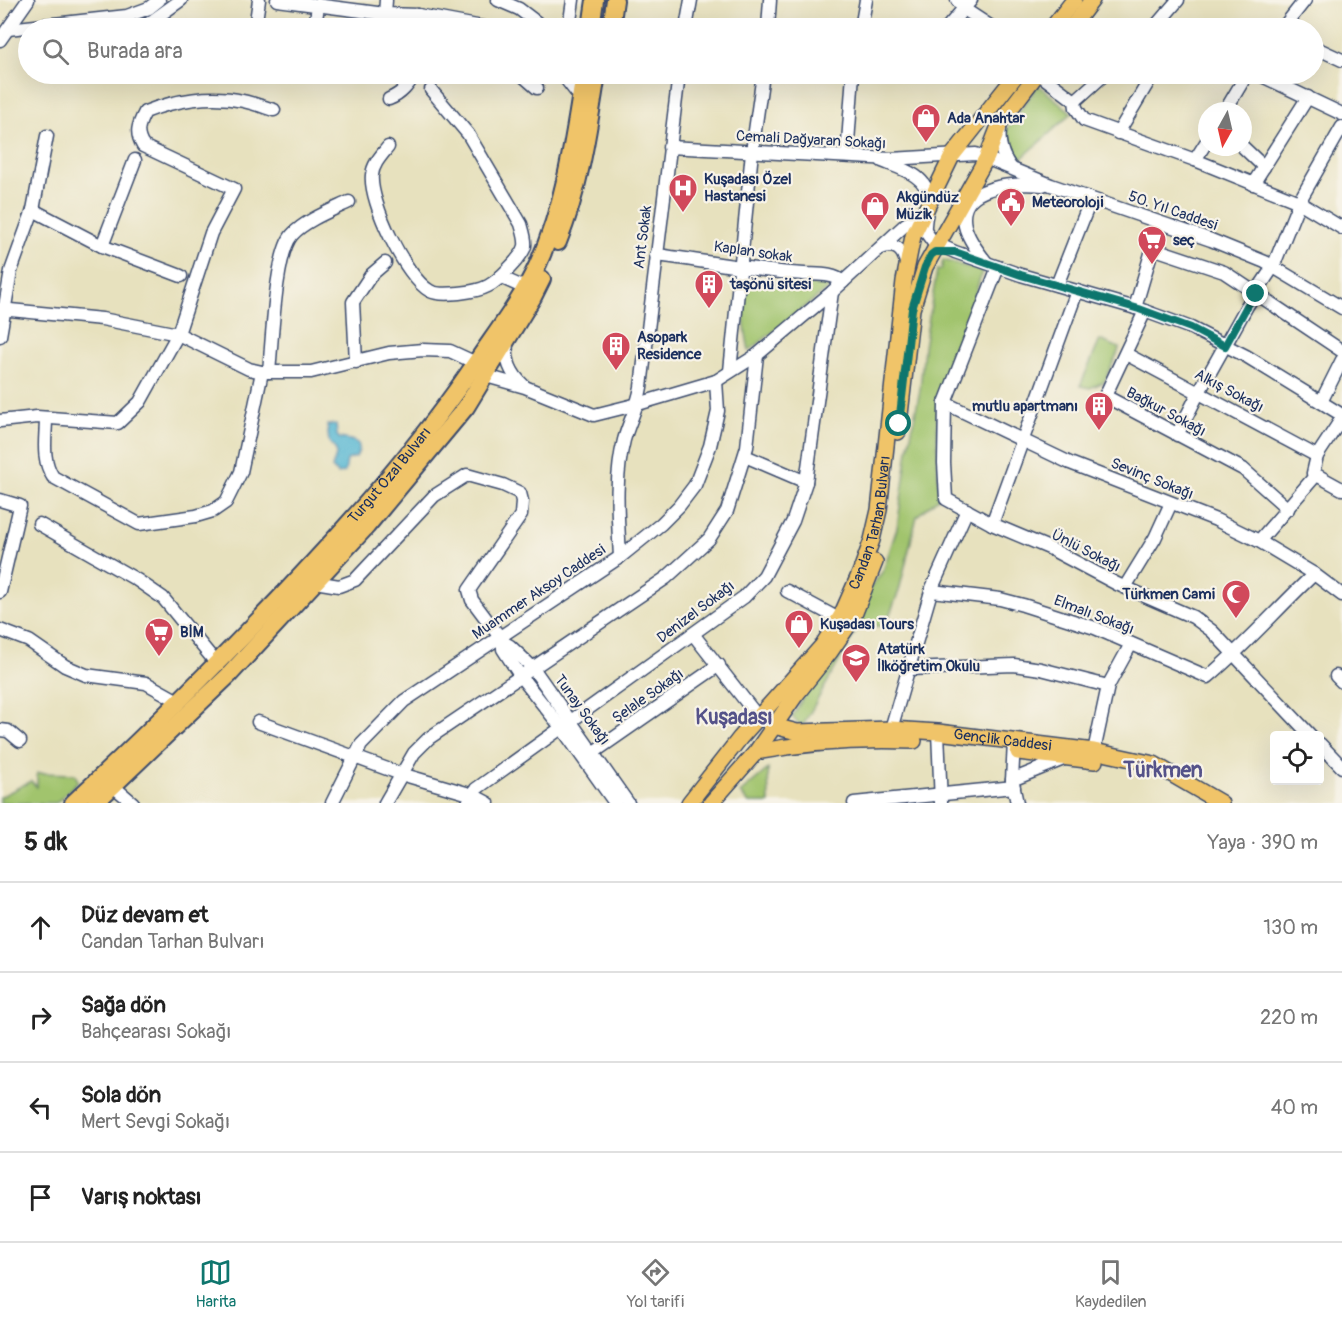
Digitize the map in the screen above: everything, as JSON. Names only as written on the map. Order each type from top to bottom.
[{"type":"highway","points":[[586,18],[589,0]]},
{"type":"highway","points":[[592,18],[595,0]]},
{"type":"highway","points":[[605,18],[608,0]]},
{"type":"highway","points":[[612,18],[615,0]]},
{"type":"highway","points":[[573,84],[576,92],[573,148]]},
{"type":"highway","name":"Turgut Özal Bulvarı","points":[[95,803],[229,675],[368,526],[466,407],[481,369],[525,288],[553,226],[573,148],[583,84]]},
{"type":"highway","name":"Turgut Özal Bulvarı","points":[[73,803],[217,664],[356,515],[453,398],[507,341],[549,265],[572,206],[595,84]]},
{"type":"highway","points":[[572,206],[590,150],[601,84]]},
{"type":"main road","points":[[1060,18],[1074,0]]},
{"type":"main road","points":[[1078,18],[1092,0]]},
{"type":"main road","name":"Candan Tarhan Bulvarı","points":[[689,803],[740,738],[822,646],[839,620],[872,540],[879,510],[906,263],[915,231],[952,156],[1009,84]]},
{"type":"main road","name":"Candan Tarhan Bulvarı","points":[[711,803],[756,752],[852,620],[877,556],[888,512],[912,309],[920,278],[987,157],[1002,121],[1030,84]]},
{"type":"main road","name":"Gençlik Caddesi","points":[[774,726],[797,732],[891,729],[1013,746],[1094,751],[1154,764],[1221,803]]},
{"type":"main road","name":"Gençlik Caddesi","points":[[756,752],[796,744],[939,737]]},
{"type":"main road","name":"Gençlik Caddesi","points":[[1013,746],[1151,774],[1200,803]]},
{"type":"street","points":[[0,40],[28,0]]},
{"type":"street","points":[[110,18],[128,16],[149,8],[159,0]]},
{"type":"street","points":[[158,18],[181,0]]},
{"type":"street","points":[[256,18],[259,0]]},
{"type":"street","points":[[277,0],[401,18]]},
{"type":"street","points":[[385,14],[386,0]]},
{"type":"street","points":[[498,0],[519,9],[531,18]]},
{"type":"street","points":[[570,18],[573,0]]},
{"type":"street","points":[[687,18],[690,0]]},
{"type":"street","points":[[769,18],[770,0]]},
{"type":"street","points":[[863,18],[866,0]]},
{"type":"street","points":[[1164,18],[1178,0]]},
{"type":"street","points":[[1291,18],[1305,0]]},
{"type":"street","points":[[954,18],[964,3],[981,18]]},
{"type":"street","points":[[316,18],[318,5]]},
{"type":"street","points":[[8,29],[18,28]]},
{"type":"street","points":[[1324,52],[1342,60]]},
{"type":"street","points":[[389,99],[398,96],[409,84]]},
{"type":"street","points":[[532,84],[537,88]]},
{"type":"street","name":"Ant Sokak","points":[[620,557],[616,492],[624,439],[638,404],[678,84]]},
{"type":"street","points":[[730,371],[752,152],[762,84]]},
{"type":"street","points":[[847,156],[852,84]]},
{"type":"street","points":[[1052,84],[1075,101],[1076,108],[1084,120],[1195,160],[1299,202],[1342,228]]},
{"type":"street","points":[[1075,101],[1094,84]]},
{"type":"street","points":[[1118,133],[1147,84]]},
{"type":"street","points":[[1231,102],[1242,84]]},
{"type":"street","points":[[1280,84],[1342,114]]},
{"type":"street","points":[[388,147],[374,165],[372,176],[375,201],[386,228],[418,281],[430,291],[440,294],[488,287],[523,252],[525,238],[521,224],[468,134],[431,90]]},
{"type":"street","points":[[1253,184],[1308,97]]},
{"type":"street","points":[[0,421],[46,418],[118,423],[140,402],[178,334],[211,233],[234,189],[143,147],[138,138],[138,124],[145,111],[177,102],[211,98],[242,100],[274,110]]},
{"type":"street","points":[[1002,121],[999,140],[1005,160],[1012,168]]},
{"type":"street","points":[[1177,435],[1247,306],[1273,267],[1299,202],[1340,133]]},
{"type":"street","points":[[0,336],[2,308],[11,272],[33,210],[47,136]]},
{"type":"street","name":"Cemali Dağyaran Sokağı","points":[[669,147],[891,159],[976,154],[987,157]]},
{"type":"street","points":[[1195,160],[1198,155]]},
{"type":"street","points":[[1252,156],[1264,167]]},
{"type":"street","points":[[868,157],[898,168],[921,181],[929,199],[924,227],[934,250],[955,252],[1191,328],[1342,416],[1317,456],[1313,473],[1341,487]]},
{"type":"street","name":"50. Yıl Caddesi","points":[[987,157],[1053,186],[1211,240],[1273,267],[1342,308]]},
{"type":"street","points":[[102,246],[135,160]]},
{"type":"street","points":[[992,265],[974,246],[965,226],[966,210],[975,196],[982,191],[1012,185],[1053,186]]},
{"type":"street","points":[[1057,285],[1091,199]]},
{"type":"street","points":[[46,418],[45,456],[47,468],[53,477],[139,524],[196,516],[213,511],[226,502],[241,472],[265,372],[276,294],[288,242],[301,228],[349,202]]},
{"type":"street","points":[[33,210],[102,246],[181,276]]},
{"type":"street","points":[[2,308],[102,319],[178,334],[249,369],[265,372],[311,372],[389,353],[442,349],[457,353],[481,369],[594,415],[716,381],[757,355],[832,292],[906,224],[925,212]]},
{"type":"street","name":"Bağkur Sokağı","points":[[1160,223],[1152,248],[1140,310],[1126,354],[1105,396],[1243,470],[1288,509]]},
{"type":"street","points":[[880,248],[896,246],[901,250],[906,263]]},
{"type":"street","points":[[1152,248],[1224,272],[1342,351]]},
{"type":"street","name":"Kaplan sokak","points":[[656,255],[742,266],[767,272],[831,276],[843,282]]},
{"type":"street","points":[[356,362],[353,302],[371,275],[385,263]]},
{"type":"street","points":[[945,403],[992,265]]},
{"type":"street","points":[[500,277],[525,288]]},
{"type":"street","points":[[992,524],[1077,291]]},
{"type":"street","name":"Denizel Sokağı","points":[[471,799],[476,789],[744,597],[764,576],[793,521],[806,482],[832,292]]},
{"type":"street","points":[[507,341],[506,354],[509,368],[515,378],[525,387]]},
{"type":"street","name":"Alkış Sokağı","points":[[1126,354],[1317,456]]},
{"type":"street","points":[[385,803],[414,753],[429,738],[666,578],[709,539],[727,511],[745,456],[752,415],[757,355]]},
{"type":"street","points":[[1321,402],[1342,360]]},
{"type":"street","name":"Muammer Aksoy Caddesi","points":[[332,803],[361,745],[404,701],[501,639],[620,557],[661,524],[679,506],[695,485],[710,446],[718,411],[716,381]]},
{"type":"street","name":"Sevinç Sokağı","points":[[945,403],[1070,463],[1216,520],[1259,541],[1314,574],[1342,595]]},
{"type":"street","name":"Ünlü Sokağı","points":[[945,403],[946,499],[992,524],[1192,617],[1212,631],[1307,731]]},
{"type":"street","points":[[745,456],[806,482]]},
{"type":"street","points":[[315,582],[339,586],[355,580],[435,496],[467,475],[503,485],[520,493],[521,515],[469,590],[472,600],[501,639]]},
{"type":"street","points":[[1259,541],[1316,475]]},
{"type":"street","points":[[0,500],[21,506],[0,592]]},
{"type":"street","points":[[1125,587],[1155,538],[1172,503]]},
{"type":"street","points":[[891,729],[932,591],[967,510]]},
{"type":"street","points":[[39,524],[137,580],[163,598],[217,664]]},
{"type":"street","points":[[1234,655],[1314,574]]},
{"type":"street","points":[[787,591],[839,620]]},
{"type":"street","name":"Elmalı Sokağı","points":[[932,591],[1000,599],[1023,605],[1095,628],[1208,677],[1234,655]]},
{"type":"street","points":[[0,630],[29,641],[65,666],[86,675],[146,683],[180,702]]},
{"type":"street","points":[[693,634],[758,717],[774,726]]},
{"type":"street","name":"Tunay Sokağı","points":[[501,639],[533,668],[615,803]]},
{"type":"street","name":"Tunay Sokağı","points":[[501,639],[503,649],[521,677],[594,752],[628,803]]},
{"type":"street","points":[[1094,751],[1108,686],[1131,644]]},
{"type":"street","points":[[909,669],[990,664],[1014,665],[1041,669],[1108,686]]},
{"type":"street","name":"Şelale Sokağı","points":[[594,752],[719,665]]},
{"type":"street","points":[[258,722],[355,757],[398,778],[488,803]]},
{"type":"street","points":[[0,730],[8,731],[20,741]]},
{"type":"street","points":[[939,737],[941,798]]},
{"type":"street","points":[[740,738],[756,752]]},
{"type":"street","points":[[1013,746],[1013,783],[1017,803]]},
{"type":"street","points":[[1324,748],[1342,767]]},
{"type":"street","points":[[854,803],[941,798],[1013,783],[1066,758]]},
{"type":"street","points":[[113,786],[133,803]]},
{"type":"green space","points":[[1038,85],[1072,113],[1020,160],[1002,136]]},
{"type":"green space","points":[[943,260],[982,271],[961,345],[937,413],[938,498],[917,516],[899,591],[885,626],[859,626],[802,727],[792,717],[807,691],[845,647],[844,631],[861,600],[883,571],[897,528],[937,270],[941,270]]},
{"type":"green space","points":[[753,281],[831,286],[749,351],[744,306],[745,297]]},
{"type":"green space","points":[[1100,340],[1119,348],[1118,352],[1104,382],[1090,388],[1080,386]]},
{"type":"green space","points":[[768,769],[769,803],[749,803],[740,793]]},
{"type":"green space","points":[[37,773],[75,774],[78,781],[56,803],[0,803],[0,797],[31,781],[37,787]]},
{"type":"water","points":[[336,424],[339,438],[355,442],[359,447],[356,457],[347,460],[345,472],[338,474],[332,468],[336,450],[329,442],[327,425]]},
{"type":"place","name":"Ada Anahtar","points":[[926,144]]},
{"type":"place","name":"Kuşadası Özel Hastanesi","points":[[683,214]]},
{"type":"place","name":"Meteoroloji","points":[[1011,228]]},
{"type":"place","name":"Akgündüz Müzik","points":[[875,232]]},
{"type":"place","name":"seç","points":[[1152,266]]},
{"type":"place","name":"taşönü sitesi","points":[[709,310]]},
{"type":"place","name":"Asopark Residence","points":[[616,372]]},
{"type":"place","name":"mutlu apartmanı","points":[[1099,432]]},
{"type":"place","name":"Türkmen Cami","points":[[1236,620]]},
{"type":"place","name":"Kuşadası Tours","points":[[799,650]]},
{"type":"place","name":"BİM","points":[[159,658]]},
{"type":"place","name":"Atatürk İlköğretim Okulu","points":[[856,684]]},
{"type":"district","name":"Kuşadası","points":[[734,717]]},
{"type":"district","name":"Türkmen","points":[[1163,770]]},
{"type":"route","points":[[899,424],[912,309],[920,278],[931,255],[935,252],[955,252],[1021,275],[1139,309],[1191,328],[1225,346],[1256,294]]}]
